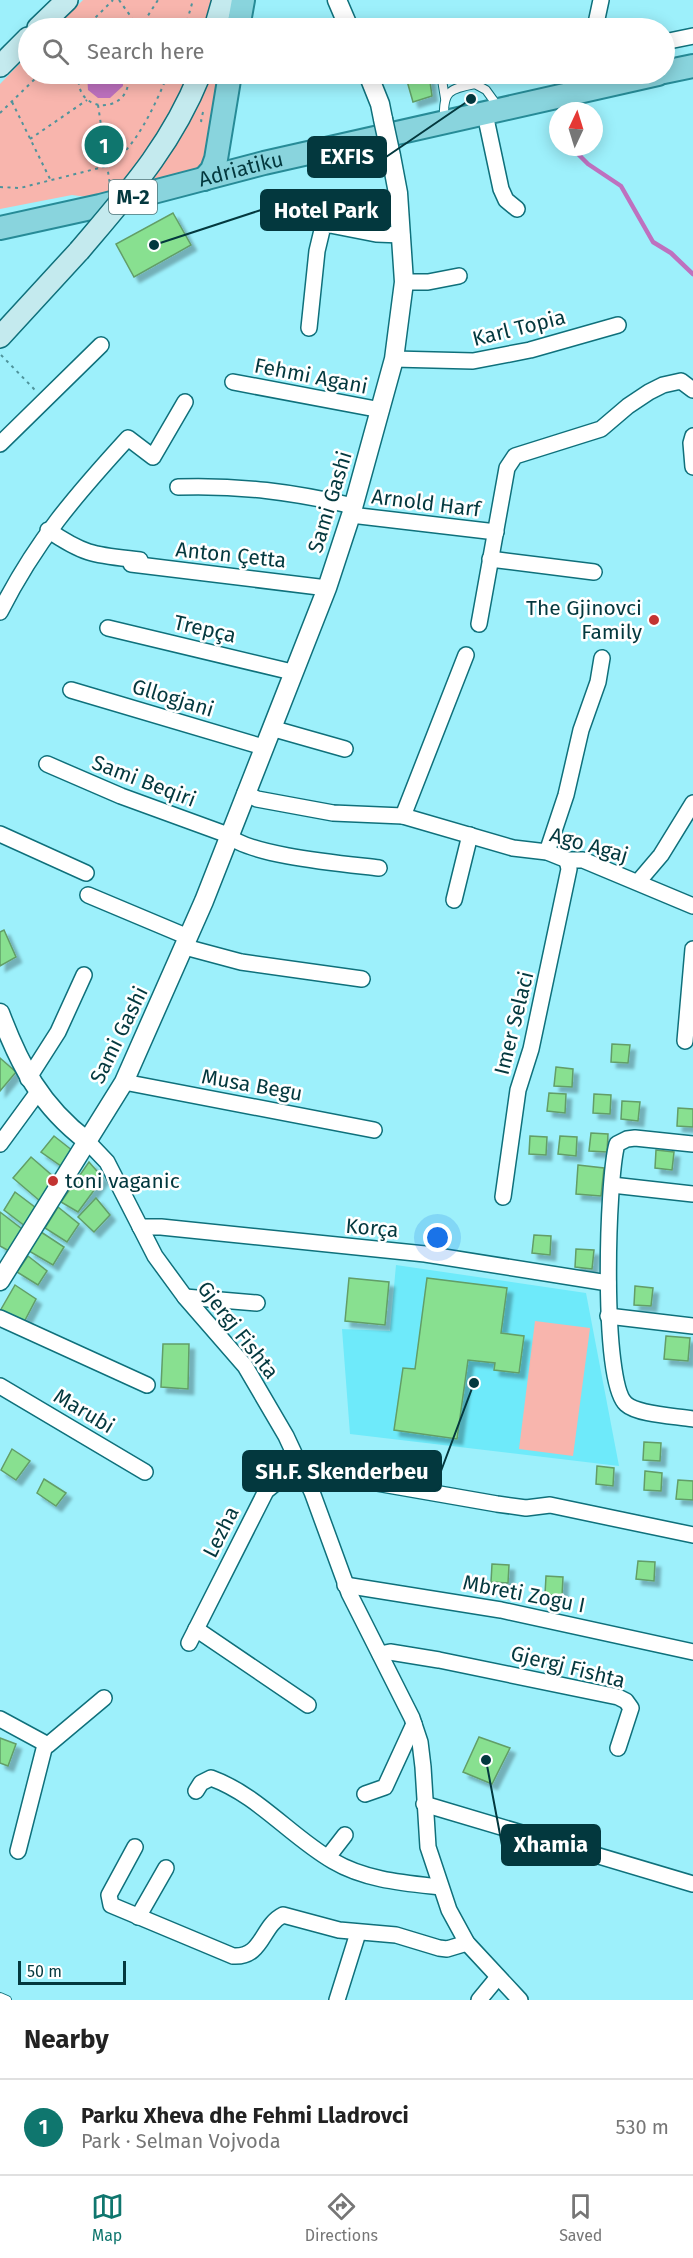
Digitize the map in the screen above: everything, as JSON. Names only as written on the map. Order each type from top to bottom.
[{"type":"main road","points":[[48,18],[67,0]]},
{"type":"main road","points":[[218,18],[222,0]]},
{"type":"main road","points":[[240,18],[243,0]]},
{"type":"main road","points":[[0,66],[18,48]]},
{"type":"main road","points":[[675,70],[693,66]]},
{"type":"main road","points":[[0,337],[79,251],[145,174],[184,112],[196,84]]},
{"type":"main road","points":[[204,179],[214,165],[228,84]]},
{"type":"main road","name":"Adriatiku","points":[[0,228],[113,203],[264,163],[531,104],[608,84]]},
{"type":"main road","points":[[219,140],[239,156],[264,163]]},
{"type":"street","points":[[337,0],[345,18]]},
{"type":"street","points":[[598,18],[602,0]]},
{"type":"street","points":[[675,40],[693,36]]},
{"type":"street","name":"Sami Gashi","points":[[0,1281],[124,1082],[187,942],[327,588],[352,511],[394,359],[404,282],[402,235],[391,156],[380,104],[372,84]]},
{"type":"street","points":[[493,112],[501,189],[506,200],[517,209]]},
{"type":"street","points":[[309,328],[317,251],[323,226],[330,225],[376,234],[402,235]]},
{"type":"street","points":[[404,282],[428,282],[459,276]]},
{"type":"street","name":"Karl Topia","points":[[394,359],[473,361],[530,350],[618,325]]},
{"type":"street","points":[[0,444],[101,345]]},
{"type":"street","name":"Arnold Harf","points":[[479,624],[507,468],[515,456],[601,429],[628,406],[663,385],[681,381],[693,390]]},
{"type":"street","name":"Fehmi Agani","points":[[233,382],[381,410]]},
{"type":"street","points":[[0,612],[48,530],[128,438],[153,457],[185,402]]},
{"type":"street","points":[[693,436],[691,443],[693,467]]},
{"type":"street","name":"Arnold Harf","points":[[178,487],[227,485],[296,493],[352,511],[496,532]]},
{"type":"street","name":"Anton Çetta","points":[[48,530],[75,548],[91,555],[327,588]]},
{"type":"street","points":[[490,559],[594,572]]},
{"type":"street","name":"Trepça","points":[[108,628],[292,672]]},
{"type":"street","points":[[403,816],[466,656]]},
{"type":"street","points":[[547,852],[566,795],[581,730],[598,682],[602,658]]},
{"type":"street","name":"Gllogjani","points":[[71,690],[263,747]]},
{"type":"street","points":[[271,728],[345,749]]},
{"type":"street","name":"Sami Beqiri","points":[[46,764],[122,796],[228,835],[237,842],[265,849],[379,868]]},
{"type":"street","name":"Ago Agaj","points":[[245,794],[284,805],[333,813],[403,816],[513,848],[547,852],[567,860],[583,860],[693,906]]},
{"type":"street","points":[[638,882],[661,855],[693,803]]},
{"type":"street","points":[[0,834],[86,873]]},
{"type":"street","points":[[454,900],[470,835]]},
{"type":"street","name":"Imer Selaci","points":[[503,1197],[513,1115],[556,937],[569,869],[567,860]]},
{"type":"street","points":[[88,895],[187,942],[241,962],[362,979]]},
{"type":"street","points":[[685,1041],[693,949]]},
{"type":"street","points":[[0,1144],[33,1086],[84,975]]},
{"type":"street","points":[[0,1013],[5,1043],[33,1086],[68,1125],[87,1141]]},
{"type":"street","name":"Musa Begu","points":[[124,1082],[374,1130]]},
{"type":"street","points":[[693,1144],[635,1138],[621,1141],[615,1151],[608,1283],[608,1316],[618,1387],[626,1405],[637,1410],[693,1419]]},
{"type":"street","name":"Gjergj Fishta","points":[[87,1141],[107,1162],[155,1256],[185,1297],[245,1366],[302,1470],[345,1585],[414,1724],[423,1767],[428,1846],[448,1910],[466,1943],[520,2000]]},
{"type":"street","points":[[612,1185],[693,1194]]},
{"type":"street","name":"Korça","points":[[140,1227],[161,1227],[425,1254],[608,1283]]},
{"type":"street","points":[[185,1297],[257,1303]]},
{"type":"street","points":[[608,1316],[693,1326]]},
{"type":"street","points":[[0,1318],[147,1384]]},
{"type":"street","name":"Marubi","points":[[0,1386],[145,1472]]},
{"type":"street","points":[[302,1470],[496,1504],[526,1508],[550,1505],[693,1535]]},
{"type":"street","name":"Lezha","points":[[302,1470],[282,1478],[266,1491],[193,1636],[308,1705]]},
{"type":"street","name":"Mbreti Zogu I","points":[[345,1585],[501,1610],[693,1652]]},
{"type":"street","name":"Gjergj Fishta","points":[[380,1654],[390,1652],[439,1660],[618,1697],[626,1701],[631,1708],[618,1748]]},
{"type":"street","points":[[0,1719],[45,1745],[52,1743],[104,1698]]},
{"type":"street","points":[[365,1794],[385,1788],[414,1724]]},
{"type":"street","points":[[18,1851],[45,1745]]},
{"type":"street","points":[[196,1791],[201,1783],[211,1778],[225,1783],[263,1807],[328,1857],[362,1874],[440,1887]]},
{"type":"street","points":[[424,1804],[693,1884]]},
{"type":"street","points":[[328,1857],[345,1835]]},
{"type":"street","points":[[135,1847],[108,1901],[111,1905],[233,1956],[250,1954],[259,1946],[276,1918],[283,1915],[358,1933],[396,1935],[439,1948],[447,1949],[466,1943]]},
{"type":"street","points":[[138,1917],[166,1868]]},
{"type":"street","points":[[337,2000],[358,1933]]},
{"type":"street","points":[[479,2000],[498,1977]]},
{"type":"lane","points":[[443,84],[445,98],[444,123]]},
{"type":"lane","points":[[445,98],[455,88],[475,84],[486,90],[493,112]]},
{"type":"lane","points":[[0,1997],[8,2000]]},
{"type":"path","points":[[95,18],[113,0]]},
{"type":"path","points":[[118,0],[132,18]]},
{"type":"path","points":[[146,18],[158,0]]},
{"type":"path","points":[[188,18],[193,0]]},
{"type":"path","points":[[0,113],[30,84]]},
{"type":"path","points":[[80,84],[80,90],[88,100],[98,105],[114,103],[121,99],[129,84]]},
{"type":"path","points":[[0,187],[20,188],[107,166],[125,153],[154,105],[163,84]]},
{"type":"path","points":[[30,139],[88,100]]},
{"type":"path","points":[[12,102],[51,181]]},
{"type":"path","points":[[98,105],[113,203]]},
{"type":"path","points":[[0,354],[45,400]]},
{"type":"shaded area","points":[[83,0],[219,0],[228,18],[65,18]]},
{"type":"shaded area","points":[[18,65],[18,84],[219,84],[203,167],[87,197],[72,195],[0,209],[0,84]]},
{"type":"shaded area","points":[[88,84],[123,84],[110,98],[98,98],[88,90]]},
{"type":"shaded area","points":[[396,1265],[586,1293],[619,1466],[350,1434],[342,1329],[390,1331]]},
{"type":"shaded area","points":[[535,1321],[590,1328],[573,1456],[519,1449]]},
{"type":"building","points":[[408,84],[430,84],[432,96],[413,102]]},
{"type":"building","points":[[173,213],[191,245],[134,277],[116,244]]},
{"type":"building","points":[[4,930],[16,957],[0,966],[0,932]]},
{"type":"building","points":[[612,1044],[630,1045],[628,1063],[611,1062]]},
{"type":"building","points":[[0,1058],[16,1072],[0,1091]]},
{"type":"building","points":[[556,1067],[573,1069],[572,1087],[554,1086]]},
{"type":"building","points":[[549,1093],[566,1094],[565,1113],[547,1111]]},
{"type":"building","points":[[594,1094],[611,1095],[610,1114],[593,1113]]},
{"type":"building","points":[[622,1101],[640,1102],[638,1121],[621,1119]]},
{"type":"building","points":[[678,1108],[693,1109],[693,1127],[677,1126]]},
{"type":"building","points":[[591,1133],[608,1134],[607,1152],[589,1151]]},
{"type":"building","points":[[54,1136],[73,1151],[61,1166],[41,1152]]},
{"type":"building","points":[[530,1136],[547,1137],[546,1155],[529,1154]]},
{"type":"building","points":[[560,1136],[577,1137],[576,1156],[558,1154]]},
{"type":"building","points":[[656,1150],[674,1152],[672,1170],[655,1168]]},
{"type":"building","points":[[31,1157],[55,1178],[40,1201],[13,1178]]},
{"type":"building","points":[[89,1162],[103,1178],[78,1212],[61,1202]]},
{"type":"building","points":[[578,1165],[604,1168],[601,1196],[576,1194]]},
{"type":"building","points":[[15,1192],[36,1208],[25,1226],[4,1210]]},
{"type":"building","points":[[96,1198],[110,1215],[94,1232],[78,1217]]},
{"type":"building","points":[[58,1207],[79,1224],[67,1242],[45,1228]]},
{"type":"building","points":[[0,1212],[22,1229],[9,1251],[0,1246]]},
{"type":"building","points":[[41,1232],[64,1247],[53,1265],[29,1251]]},
{"type":"building","points":[[534,1235],[551,1236],[550,1255],[532,1253]]},
{"type":"building","points":[[576,1249],[594,1250],[592,1269],[575,1267]]},
{"type":"building","points":[[28,1256],[47,1271],[38,1285],[17,1272]]},
{"type":"building","points":[[349,1278],[389,1282],[385,1325],[345,1321]]},
{"type":"building","points":[[427,1278],[507,1288],[501,1333],[524,1336],[519,1373],[494,1370],[495,1363],[468,1360],[457,1439],[394,1430],[403,1368],[415,1369]]},
{"type":"building","points":[[15,1285],[36,1299],[22,1326],[0,1311]]},
{"type":"building","points":[[635,1286],[653,1288],[651,1306],[634,1305]]},
{"type":"building","points":[[666,1336],[690,1338],[688,1361],[664,1359]]},
{"type":"building","points":[[163,1344],[189,1344],[188,1389],[161,1387]]},
{"type":"building","points":[[644,1442],[661,1443],[660,1461],[643,1460]]},
{"type":"building","points":[[12,1449],[30,1461],[16,1480],[1,1470]]},
{"type":"building","points":[[597,1466],[614,1468],[613,1486],[596,1484]]},
{"type":"building","points":[[645,1471],[662,1473],[661,1491],[644,1490]]},
{"type":"building","points":[[44,1479],[66,1493],[56,1506],[37,1493]]},
{"type":"building","points":[[678,1480],[693,1481],[693,1500],[676,1499]]},
{"type":"building","points":[[638,1561],[655,1562],[654,1581],[636,1579]]},
{"type":"building","points":[[492,1564],[509,1565],[508,1583],[491,1582]]},
{"type":"building","points":[[546,1576],[563,1577],[562,1596],[545,1594]]},
{"type":"building","points":[[479,1737],[510,1748],[492,1784],[463,1772]]},
{"type":"building","points":[[0,1738],[16,1744],[8,1766],[0,1763]]},
{"type":"waterway","points":[[580,156],[621,186],[653,242],[671,253],[693,274]]},
{"type":"place","name":"EXFIS","points":[[471,99]]},
{"type":"place","name":"Parku Xheva dhe Fehmi Lladrovci","points":[[104,145]]},
{"type":"place","name":"Hotel Park","points":[[154,245]]},
{"type":"place","name":"The Gjinovci Family","points":[[654,620]]},
{"type":"place","name":"toni vaganic","points":[[53,1181]]},
{"type":"place","name":"SH.F. Skenderbeu","points":[[474,1383]]},
{"type":"place","name":"Xhamia","points":[[486,1760]]}]
